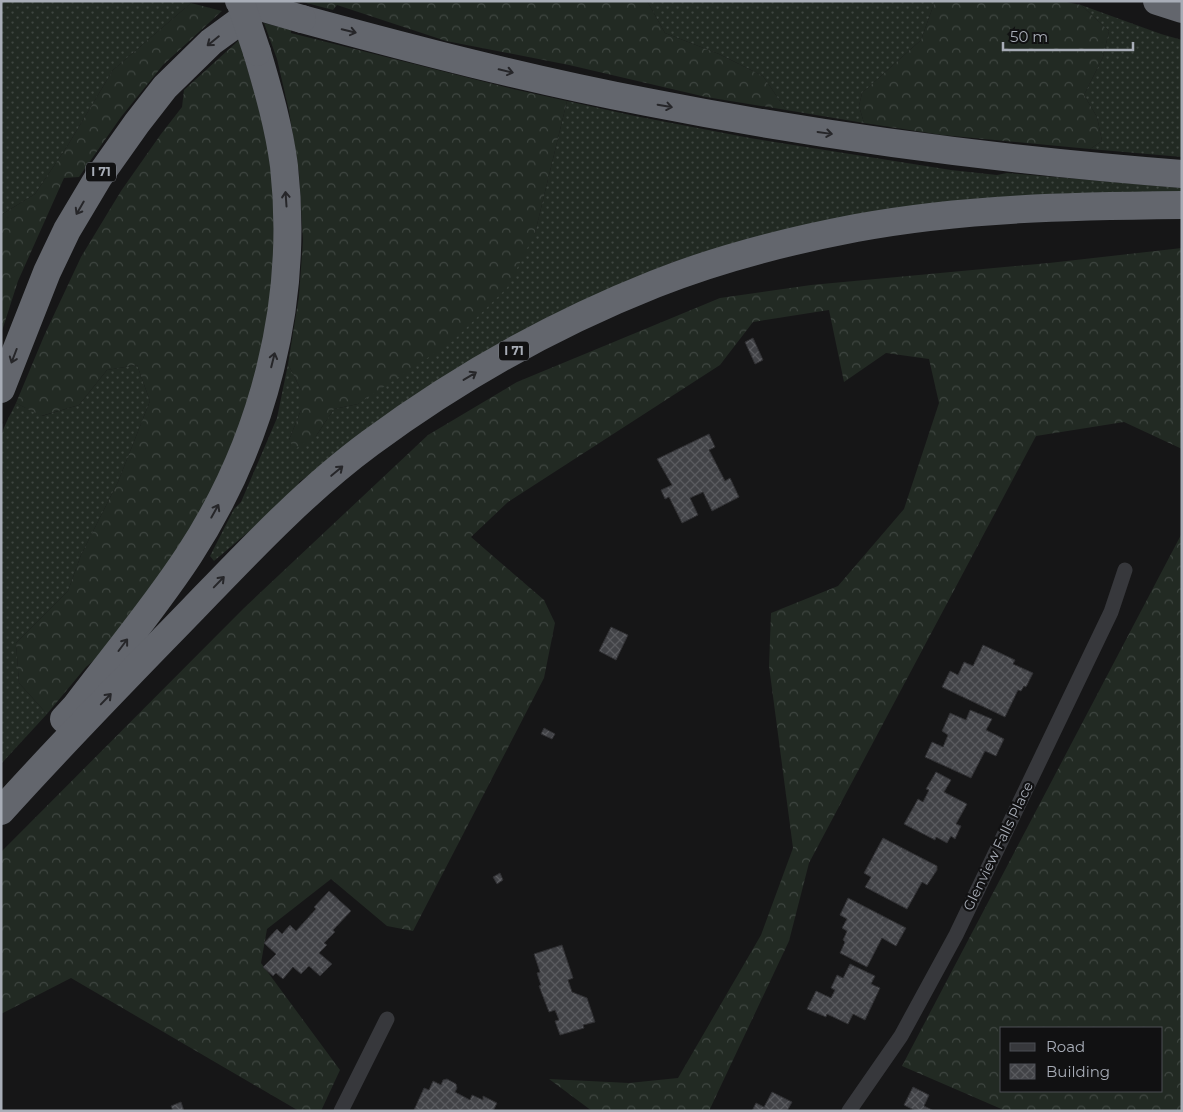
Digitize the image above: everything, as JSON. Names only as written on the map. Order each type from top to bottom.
[{"type":"highway","points":[[240,1],[482,66],[593,91],[760,123],[953,152],[1072,166],[1182,174]]},
{"type":"highway","points":[[1,789],[76,706],[190,554],[216,510],[242,458],[259,412],[278,338],[286,287],[288,226],[284,165],[274,111],[240,1]]},
{"type":"highway","name":"I 71","points":[[1,390],[47,272],[67,230],[98,178],[137,122],[165,87],[211,42],[266,1]]},
{"type":"highway","points":[[1157,1],[1182,9]]},
{"type":"highway","name":"I 71","points":[[1,811],[123,681],[260,540],[306,497],[361,451],[441,394],[499,359],[589,312],[657,283],[717,262],[778,245],[858,228],[928,217],[1000,211],[1182,205]]},
{"type":"street","name":"Glenview Falls Place","points":[[849,1111],[900,1036],[956,935],[1112,612],[1125,570]]},
{"type":"street","points":[[341,1111],[387,1018]]},
{"type":"green space","points":[[1,1],[186,1],[191,3],[113,70],[68,145],[35,194],[1,215]]},
{"type":"green space","points":[[299,1],[647,1],[665,33],[719,54],[763,76],[786,110],[706,97],[569,65],[446,41],[337,5],[333,10]]},
{"type":"green space","points":[[647,1],[935,1],[921,40],[862,93],[859,106],[864,123],[786,110],[763,76],[719,54],[665,33]]},
{"type":"green space","points":[[935,1],[1062,1],[1081,5],[1109,31],[1103,57],[1084,95],[1097,117],[1102,141],[1090,149],[942,135],[864,123],[859,106],[862,93],[921,40]]},
{"type":"green space","points":[[191,3],[222,11],[163,65],[121,117],[79,177],[64,178],[18,281],[1,334],[1,215],[35,194],[68,145],[113,70]]},
{"type":"green space","points":[[1081,5],[1182,40],[1182,157],[1090,149],[1102,141],[1097,117],[1084,95],[1103,57],[1109,31]]},
{"type":"green space","points":[[264,23],[291,30],[291,33],[567,101],[535,233],[507,288],[453,341],[358,404],[334,409],[316,436],[295,449],[289,440],[301,410],[301,390],[288,364],[299,296],[303,241],[299,172],[289,111],[277,59]]},
{"type":"green space","points":[[239,40],[264,125],[273,170],[277,285],[245,419],[192,531],[104,652],[86,667],[47,714],[19,683],[16,643],[68,591],[81,555],[118,482],[150,401],[137,365],[107,370],[79,405],[41,416],[16,403],[44,336],[81,257],[121,191],[182,107],[184,90]]},
{"type":"green space","points":[[567,101],[750,138],[951,170],[1182,188],[1182,194],[736,244],[673,262],[607,290],[321,467],[299,482],[297,491],[214,561],[210,556],[234,509],[241,502],[277,418],[288,364],[301,390],[301,410],[289,440],[316,436],[334,409],[358,404],[535,233]]},
{"type":"green space","points":[[1182,248],[1182,449],[1124,422],[1036,436],[809,863],[789,941],[709,1111],[592,1111],[549,1079],[629,1083],[678,1078],[761,935],[793,848],[769,666],[771,613],[838,586],[904,509],[939,403],[929,359],[886,353],[844,382],[829,310],[753,322],[720,365],[508,502],[471,537],[544,600],[555,623],[544,678],[413,931],[387,926],[331,879],[267,929],[261,963],[340,1070],[321,1111],[299,1111],[71,978],[1,1014],[1,852],[244,608],[428,435],[517,382],[720,298],[811,285],[1049,263]]},
{"type":"green space","points":[[137,365],[150,401],[118,482],[81,555],[68,591],[16,643],[19,683],[47,714],[1,764],[1,486],[3,475],[1,439],[3,430],[16,403],[42,416],[79,405],[107,370]]},
{"type":"green space","points":[[1182,533],[1182,1111],[1006,1111],[902,1066]]},
{"type":"building","points":[[753,338],[763,360],[755,364],[745,342]]},
{"type":"building","points":[[709,434],[715,447],[709,450],[725,481],[730,478],[739,497],[712,511],[703,492],[690,498],[698,515],[682,523],[669,497],[665,499],[661,490],[672,485],[657,459]]},
{"type":"building","points":[[611,627],[628,635],[616,660],[599,651]]},
{"type":"building","points":[[983,645],[1015,660],[1013,664],[1033,673],[1026,687],[1024,686],[1021,691],[1018,690],[1005,717],[942,687],[950,671],[958,675],[964,662],[973,666]]},
{"type":"building","points":[[970,710],[992,719],[986,730],[1004,739],[996,756],[985,751],[971,778],[925,757],[932,742],[943,747],[948,735],[942,731],[950,713],[966,720]]},
{"type":"building","points":[[544,728],[555,734],[552,739],[541,734]]},
{"type":"building","points":[[936,772],[951,780],[944,792],[967,804],[956,824],[961,826],[955,839],[951,836],[947,843],[936,837],[935,840],[904,824],[918,799],[923,802],[929,790],[926,789]]},
{"type":"building","points":[[883,838],[937,866],[937,870],[927,885],[922,882],[907,909],[865,887],[871,877],[864,873]]},
{"type":"building","points":[[500,873],[503,880],[497,884],[493,877]]},
{"type":"building","points":[[329,891],[351,911],[333,930],[335,932],[324,943],[327,945],[319,953],[332,964],[320,976],[309,966],[301,974],[293,967],[283,979],[276,973],[273,976],[263,967],[276,954],[264,943],[277,929],[282,934],[290,925],[296,931]]},
{"type":"building","points":[[848,898],[906,928],[896,946],[882,938],[867,967],[840,953],[847,931],[842,928],[847,919],[840,915]]},
{"type":"building","points":[[562,945],[573,978],[568,980],[572,992],[587,998],[595,1022],[583,1025],[584,1028],[560,1035],[555,1021],[559,1020],[555,1010],[549,1012],[539,986],[541,985],[537,973],[540,972],[534,954]]},
{"type":"building","points":[[850,964],[875,976],[871,984],[880,988],[865,1020],[853,1014],[848,1024],[827,1014],[826,1017],[807,1009],[816,991],[831,998],[835,990],[831,988],[837,975],[843,978]]},
{"type":"building","points":[[447,1079],[456,1084],[455,1092],[470,1100],[472,1095],[483,1100],[483,1096],[497,1103],[493,1111],[414,1110],[424,1088],[429,1090],[433,1081],[441,1085],[443,1080]]},
{"type":"building","points":[[913,1087],[929,1095],[924,1106],[934,1111],[916,1111],[904,1105]]},
{"type":"building","points":[[772,1092],[792,1102],[787,1111],[752,1111],[756,1103],[764,1107]]},
{"type":"building","points":[[181,1102],[184,1111],[173,1111],[171,1106]]}]
